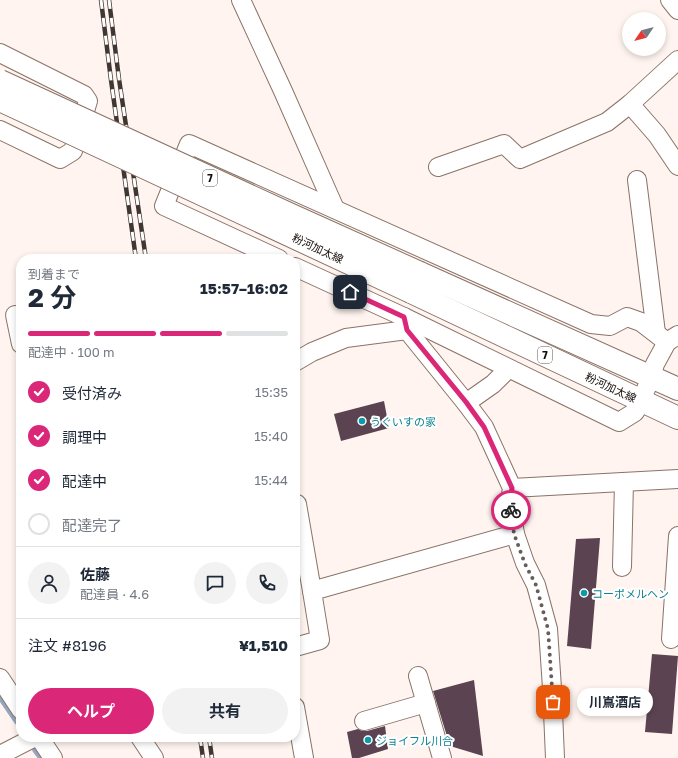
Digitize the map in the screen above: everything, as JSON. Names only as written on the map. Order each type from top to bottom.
[{"type":"main road","name":"粉河加太線","points":[[0,81],[289,214],[416,283],[641,401],[678,418]]},
{"type":"main road","name":"粉河加太線","points":[[0,100],[416,283],[651,376],[678,389]]},
{"type":"street","points":[[241,0],[335,209]]},
{"type":"street","points":[[670,0],[678,10]]},
{"type":"street","points":[[0,53],[84,94],[88,101],[73,151],[60,159],[0,130]]},
{"type":"street","points":[[438,168],[504,144],[520,159],[607,122],[630,104],[678,60]]},
{"type":"street","points":[[630,104],[657,135],[678,166]]},
{"type":"street","points":[[268,254],[164,206],[189,144],[592,324],[610,326],[627,318],[641,322],[667,337]]},
{"type":"street","points":[[300,270],[406,324],[508,369],[619,422],[635,412],[641,401],[667,337],[637,180]]},
{"type":"street","points":[[15,315],[16,320]]},
{"type":"street","points":[[300,359],[312,352],[346,338],[406,324]]},
{"type":"street","points":[[406,324],[484,427],[512,488],[510,501],[514,534],[525,564],[536,585],[548,629],[555,758]]},
{"type":"street","points":[[466,402],[493,384],[508,369]]},
{"type":"street","points":[[512,488],[678,480]]},
{"type":"street","points":[[622,567],[624,482]]},
{"type":"street","points":[[300,516],[320,640],[300,646]]},
{"type":"street","points":[[312,591],[514,534]]},
{"type":"street","points":[[671,639],[678,536]]},
{"type":"street","points":[[418,676],[442,758]]},
{"type":"street","points":[[0,678],[16,702]]},
{"type":"street","points":[[364,720],[426,703]]},
{"type":"street","points":[[300,735],[304,758]]},
{"type":"street","points":[[0,756],[26,742]]},
{"type":"street","points":[[43,742],[54,758]]},
{"type":"street","points":[[143,742],[154,758]]},
{"type":"building","name":"うぐいすの家","points":[[384,401],[389,428],[341,441],[334,414]]},
{"type":"building","name":"コーポメルヘン","points":[[600,538],[591,649],[567,646],[576,539]]},
{"type":"building","points":[[652,654],[678,656],[672,734],[645,732]]},
{"type":"building","points":[[474,680],[483,756],[450,746],[433,691]]},
{"type":"building","name":"ジョイフル川合","points":[[385,726],[388,749],[359,758],[352,758],[347,732],[358,729],[367,731]]},
{"type":"waterway","points":[[0,697],[16,721]]},
{"type":"waterway","points":[[35,750],[41,758]]},
{"type":"railway","points":[[101,0],[135,254]]},
{"type":"railway","points":[[109,0],[119,79],[145,254]]},
{"type":"railway","points":[[201,742],[203,758]]},
{"type":"railway","points":[[210,742],[212,758]]},
{"type":"way so far","points":[[511,510],[514,534],[525,564],[536,585],[548,629],[553,702]]},
{"type":"place","name":"うぐいすの家","points":[[362,421]]},
{"type":"place","name":"コーポメルヘン","points":[[584,593]]},
{"type":"place","name":"川嶌酒店","points":[[553,702]]},
{"type":"place","name":"ジョイフル川合","points":[[368,740]]},
{"type":"route","points":[[350,292],[404,317],[407,330],[466,402],[484,427],[512,488],[510,501],[511,510]]}]
